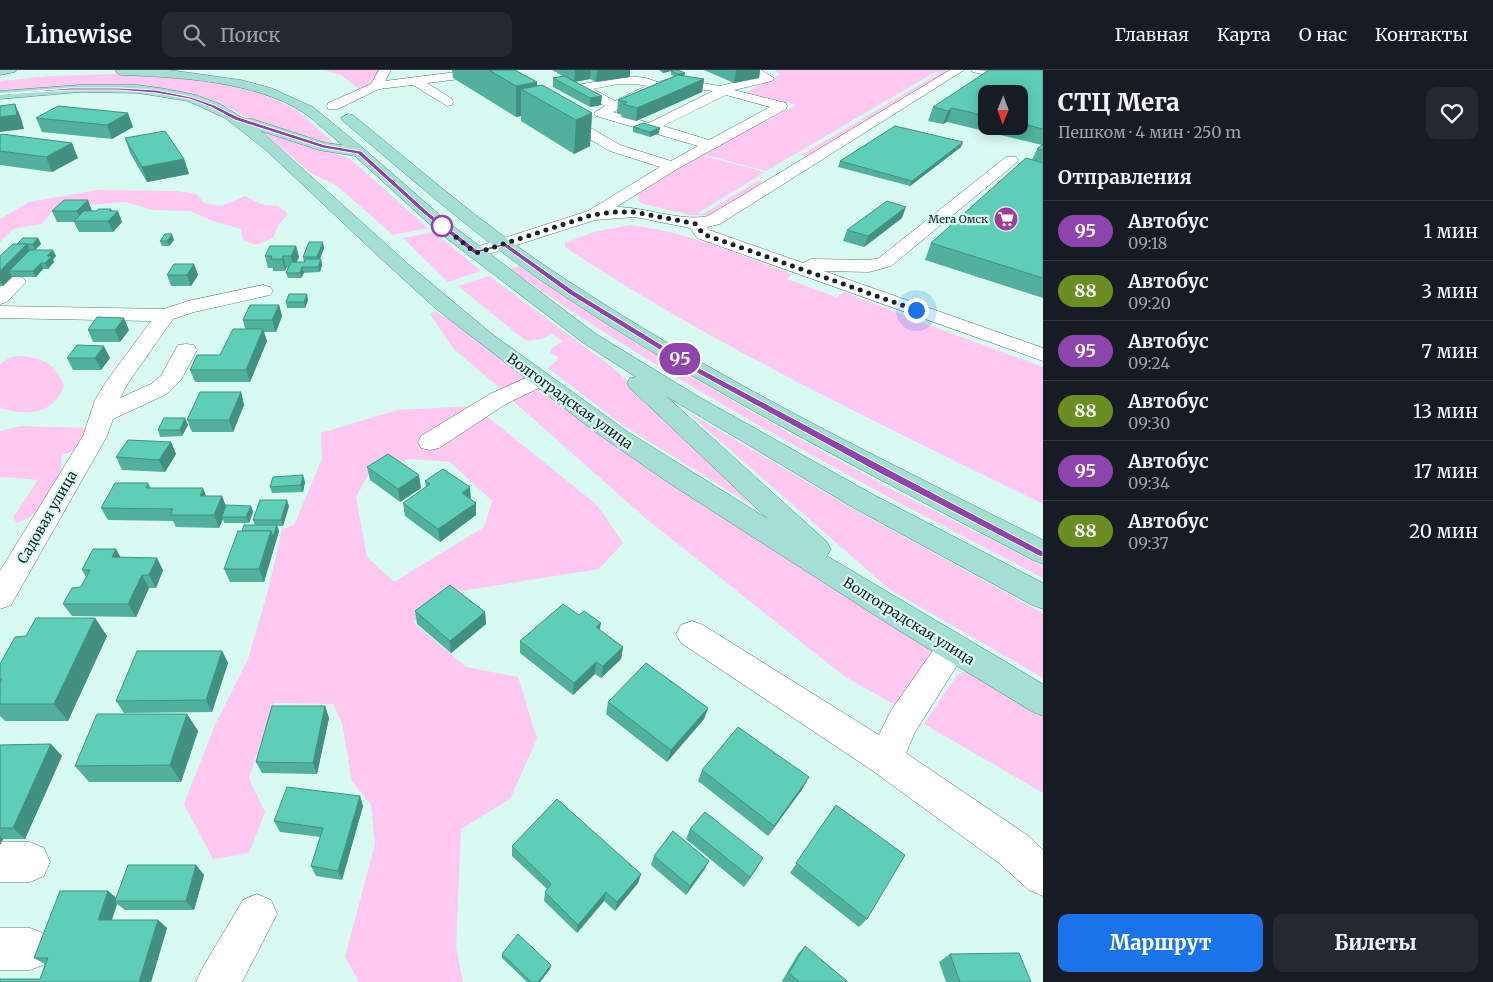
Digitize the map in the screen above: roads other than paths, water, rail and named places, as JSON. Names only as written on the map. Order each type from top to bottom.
[{"type":"main road","points":[[0,71],[11,70]]},
{"type":"main road","points":[[220,70],[252,75],[285,84]]},
{"type":"main road","points":[[112,71],[202,77],[241,84],[268,91],[308,110],[360,152],[426,213],[589,338],[691,402],[864,501],[1043,597]]},
{"type":"main road","points":[[0,78],[23,76]]},
{"type":"main road","name":"Волгоградская улица","points":[[0,94],[37,90],[118,89],[156,92],[191,98],[236,118],[387,255],[482,336],[621,440],[952,648],[1043,701]]},
{"type":"main road","points":[[317,97],[333,106],[504,244],[572,292],[700,372],[885,472],[1043,553]]},
{"type":"main road","points":[[236,118],[324,147],[360,152]]},
{"type":"main road","points":[[589,338],[868,596]]},
{"type":"street","points":[[376,86],[385,70]]},
{"type":"street","points":[[649,128],[717,89],[768,78],[752,70]]},
{"type":"street","points":[[476,253],[592,215],[635,212],[696,224],[714,220],[955,72],[993,77],[977,70]]},
{"type":"street","points":[[333,106],[376,86],[485,73]]},
{"type":"street","points":[[702,74],[720,81],[717,89]]},
{"type":"street","points":[[614,106],[581,88],[630,79],[639,79],[656,86]]},
{"type":"street","points":[[414,80],[447,102]]},
{"type":"street","points":[[592,215],[672,166],[712,144],[781,106],[717,89],[673,82],[656,86],[601,113],[649,128],[712,144]]},
{"type":"street","points":[[544,107],[615,148],[672,166]]},
{"type":"street","points":[[788,265],[869,266],[885,262],[1011,160]]},
{"type":"street","points":[[696,224],[703,234],[1043,355]]},
{"type":"street","points":[[0,298],[16,282]]},
{"type":"street","points":[[0,312],[166,315],[188,307],[263,291]]},
{"type":"street","name":"Садовая улица","points":[[0,597],[98,425],[116,382],[166,315]]},
{"type":"street","points":[[98,425],[159,389],[170,380],[186,350]]},
{"type":"street","points":[[430,442],[498,399],[539,379]]},
{"type":"street","points":[[692,634],[886,759],[1013,848],[1043,876]]},
{"type":"street","points":[[886,759],[902,723],[952,648]]},
{"type":"street","points":[[218,982],[257,914]]},
{"type":"place","name":"Мега Омск","points":[[1006,219]]}]
